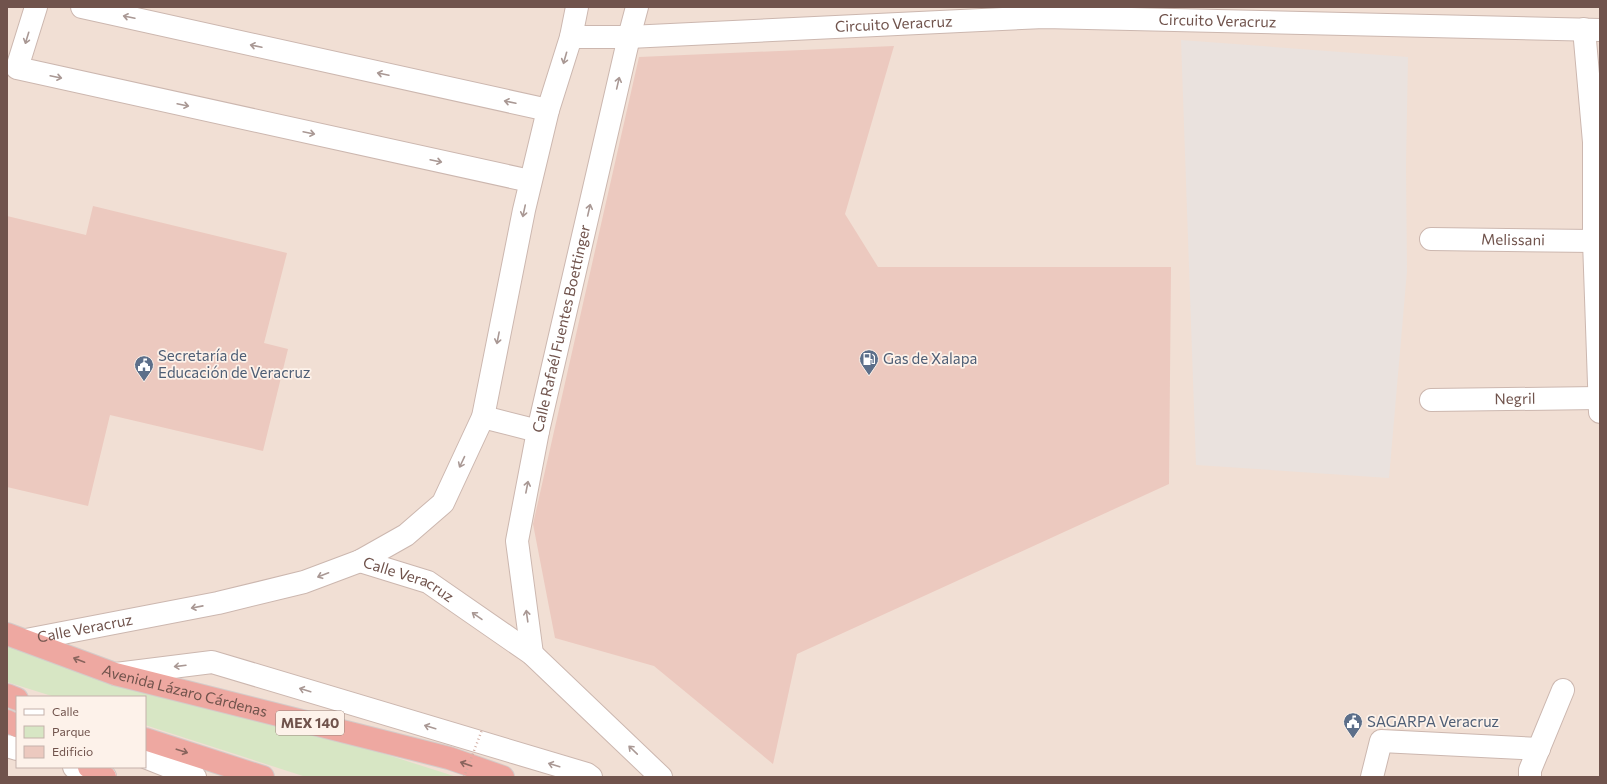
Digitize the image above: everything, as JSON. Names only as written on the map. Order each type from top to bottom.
[{"type":"highway","name":"Avenida Lázaro Cárdenas","points":[[16,637],[115,674],[449,758],[503,777]]},
{"type":"highway","points":[[7,721],[16,726]]},
{"type":"highway","points":[[146,739],[263,777]]},
{"type":"highway","points":[[91,768],[105,777]]},
{"type":"street","points":[[36,7],[18,68],[530,181]]},
{"type":"street","points":[[82,7],[548,110]]},
{"type":"street","points":[[360,561],[406,535],[444,503],[483,417],[530,181],[548,110],[571,38],[577,7]]},
{"type":"street","name":"Calle Rafaél Fuentes Boettinger","points":[[532,654],[517,541],[538,431],[637,7]]},
{"type":"street","name":"Circuito Veracruz","points":[[571,38],[629,37],[1044,17],[1592,30]]},
{"type":"street","points":[[1592,30],[1597,142],[1594,241],[1600,405]]},
{"type":"street","name":"Melissani","points":[[1431,239],[1594,241]]},
{"type":"street","name":"Negril","points":[[1431,400],[1600,405]]},
{"type":"street","points":[[483,417],[538,431]]},
{"type":"street","name":"Calle Veracruz","points":[[16,637],[218,603],[304,582],[360,561],[428,582],[532,654],[661,777]]},
{"type":"street","points":[[115,674],[212,662],[587,774],[591,777]]},
{"type":"street","points":[[1530,777],[1530,770],[1564,690]]},
{"type":"street","points":[[1372,777],[1381,741],[1539,749]]},
{"type":"street","points":[[146,757],[195,777]]},
{"type":"street","points":[[77,768],[105,777]]},
{"type":"path","points":[[464,777],[482,730]]},
{"type":"shaded area","points":[[7,7],[1600,7],[1600,777],[7,777]]},
{"type":"shaded area","points":[[1181,40],[1408,57],[1406,165],[1407,271],[1389,478],[1196,465]]},
{"type":"green space","points":[[7,633],[457,777],[306,777],[146,725],[146,696],[52,696],[7,682]]},
{"type":"building","name":"Gas de Xalapa","points":[[894,46],[845,214],[878,267],[1171,267],[1169,484],[797,654],[773,764],[654,666],[555,638],[533,524],[639,57]]},
{"type":"building","name":"Secretaría de Educación de Veracruz","points":[[93,206],[287,253],[264,343],[288,349],[263,451],[110,415],[88,506],[7,487],[7,216],[86,235]]},
{"type":"place","name":"Gas de Xalapa","points":[[869,376]]},
{"type":"place","name":"Secretaría de Educación de Veracruz","points":[[144,382]]},
{"type":"place","name":"SAGARPA Veracruz","points":[[1353,739]]}]
